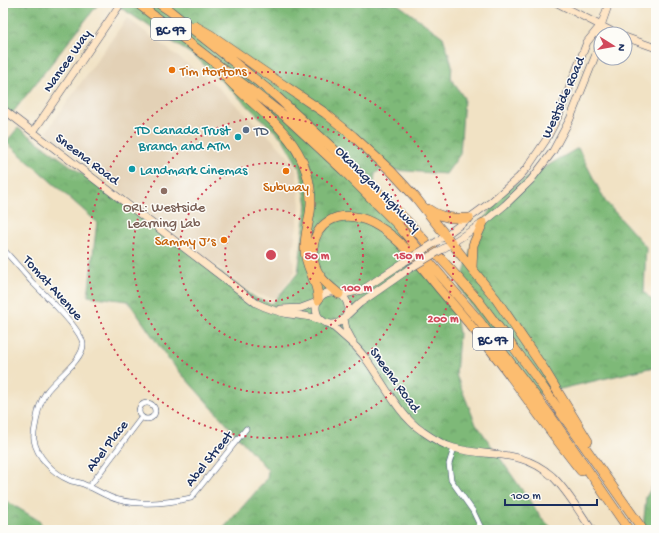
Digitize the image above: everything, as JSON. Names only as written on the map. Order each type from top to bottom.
[{"type":"highway","name":"Okanagan Highway","points":[[137,3],[286,117],[344,171],[397,224],[480,322],[552,418],[626,526]]},
{"type":"highway","name":"Okanagan Highway","points":[[158,3],[276,96],[361,175],[408,222],[478,300],[546,392],[643,530]]},
{"type":"highway","points":[[170,11],[211,34],[326,113],[376,156],[446,235],[500,304],[544,369],[633,514]]},
{"type":"highway","points":[[205,55],[227,79],[263,111],[286,135],[299,153],[305,166],[311,201],[305,259],[318,288],[318,301]]},
{"type":"highway","points":[[420,204],[434,214],[442,217],[457,219],[469,218]]},
{"type":"highway","points":[[340,294],[320,276],[314,264],[313,248],[317,234],[328,222],[341,216],[351,216],[371,221],[387,232],[410,253],[490,350],[555,439],[626,526]]},
{"type":"highway","points":[[472,268],[473,245],[483,223]]},
{"type":"street","name":"Nancee Way","points":[[33,132],[121,3]]},
{"type":"street","points":[[557,3],[601,26]]},
{"type":"street","name":"Westside Road","points":[[601,26],[609,3]]},
{"type":"street","name":"Westside Road","points":[[340,294],[362,290],[438,241],[491,202],[519,177],[538,153],[558,115],[587,42],[593,35]]},
{"type":"street","points":[[633,40],[656,48]]},
{"type":"street","name":"Westside Road","points":[[344,318],[360,303],[409,269],[483,223],[505,205],[531,180],[553,151],[570,119],[593,62]]},
{"type":"street","name":"Sneena Road","points":[[3,109],[256,303],[275,310],[291,314],[305,315],[323,321]]},
{"type":"street","name":"Tomat Avenue","points":[[4,253],[67,318],[79,334],[83,344]]},
{"type":"street","points":[[331,292],[340,294],[344,298],[348,308],[344,318],[338,323],[330,324],[323,321],[316,313],[318,301],[326,293],[331,292]]},
{"type":"street","name":"Sneena Road","points":[[275,310],[301,308],[318,301]]},
{"type":"street","name":"Sneena Road","points":[[344,318],[346,329],[356,347]]},
{"type":"street","name":"Sneena Road","points":[[330,324],[356,347],[368,361],[403,413],[411,422],[435,439],[454,448],[506,455],[529,462],[551,476],[561,486],[592,530]]},
{"type":"street","name":"Abel Street","points":[[83,344],[80,355],[47,391],[38,407],[34,438],[36,448],[42,458],[53,469],[68,480],[119,500],[140,503],[163,503],[191,498],[246,429]]},
{"type":"street","name":"Abel Place","points":[[89,487],[142,418]]},
{"type":"street","points":[[454,448],[449,464],[451,480],[473,511],[482,530]]},
{"type":"shaded area","points":[[127,18],[214,84],[264,131],[286,154],[296,169],[300,206],[292,255],[295,271],[276,298],[259,295],[246,289],[46,132]]},
{"type":"green space","points":[[3,3],[99,3],[6,121],[3,118]]},
{"type":"green space","points":[[114,3],[396,3],[443,37],[452,65],[451,79],[464,98],[460,154],[446,174],[381,169],[375,174],[374,183],[453,298],[459,334],[456,375],[475,422],[540,516],[554,530],[222,530],[267,479],[268,470],[169,360],[128,301],[88,296],[97,222],[6,142],[18,128],[257,299],[272,304],[298,273],[307,205],[301,171],[283,139],[197,58]]},
{"type":"green space","points":[[578,148],[605,201],[646,247],[644,292],[656,304],[656,369],[649,368],[531,396],[460,288],[475,234],[501,193]]},
{"type":"green space","points":[[656,480],[656,530],[643,530],[646,497]]},
{"type":"green space","points":[[3,501],[8,502],[38,520],[46,530],[3,530]]},
{"type":"place","name":"Tim Hortons","points":[[172,70]]},
{"type":"place","name":"TD","points":[[246,130]]},
{"type":"place","name":"TD Canada Trust Branch and ATM","points":[[238,137]]},
{"type":"place","name":"Landmark Cinemas","points":[[132,169]]},
{"type":"place","name":"Subway","points":[[286,171]]},
{"type":"place","name":"ORL: Westside Learning Lab","points":[[164,191]]},
{"type":"place","name":"Sammy J’s","points":[[224,240]]}]
